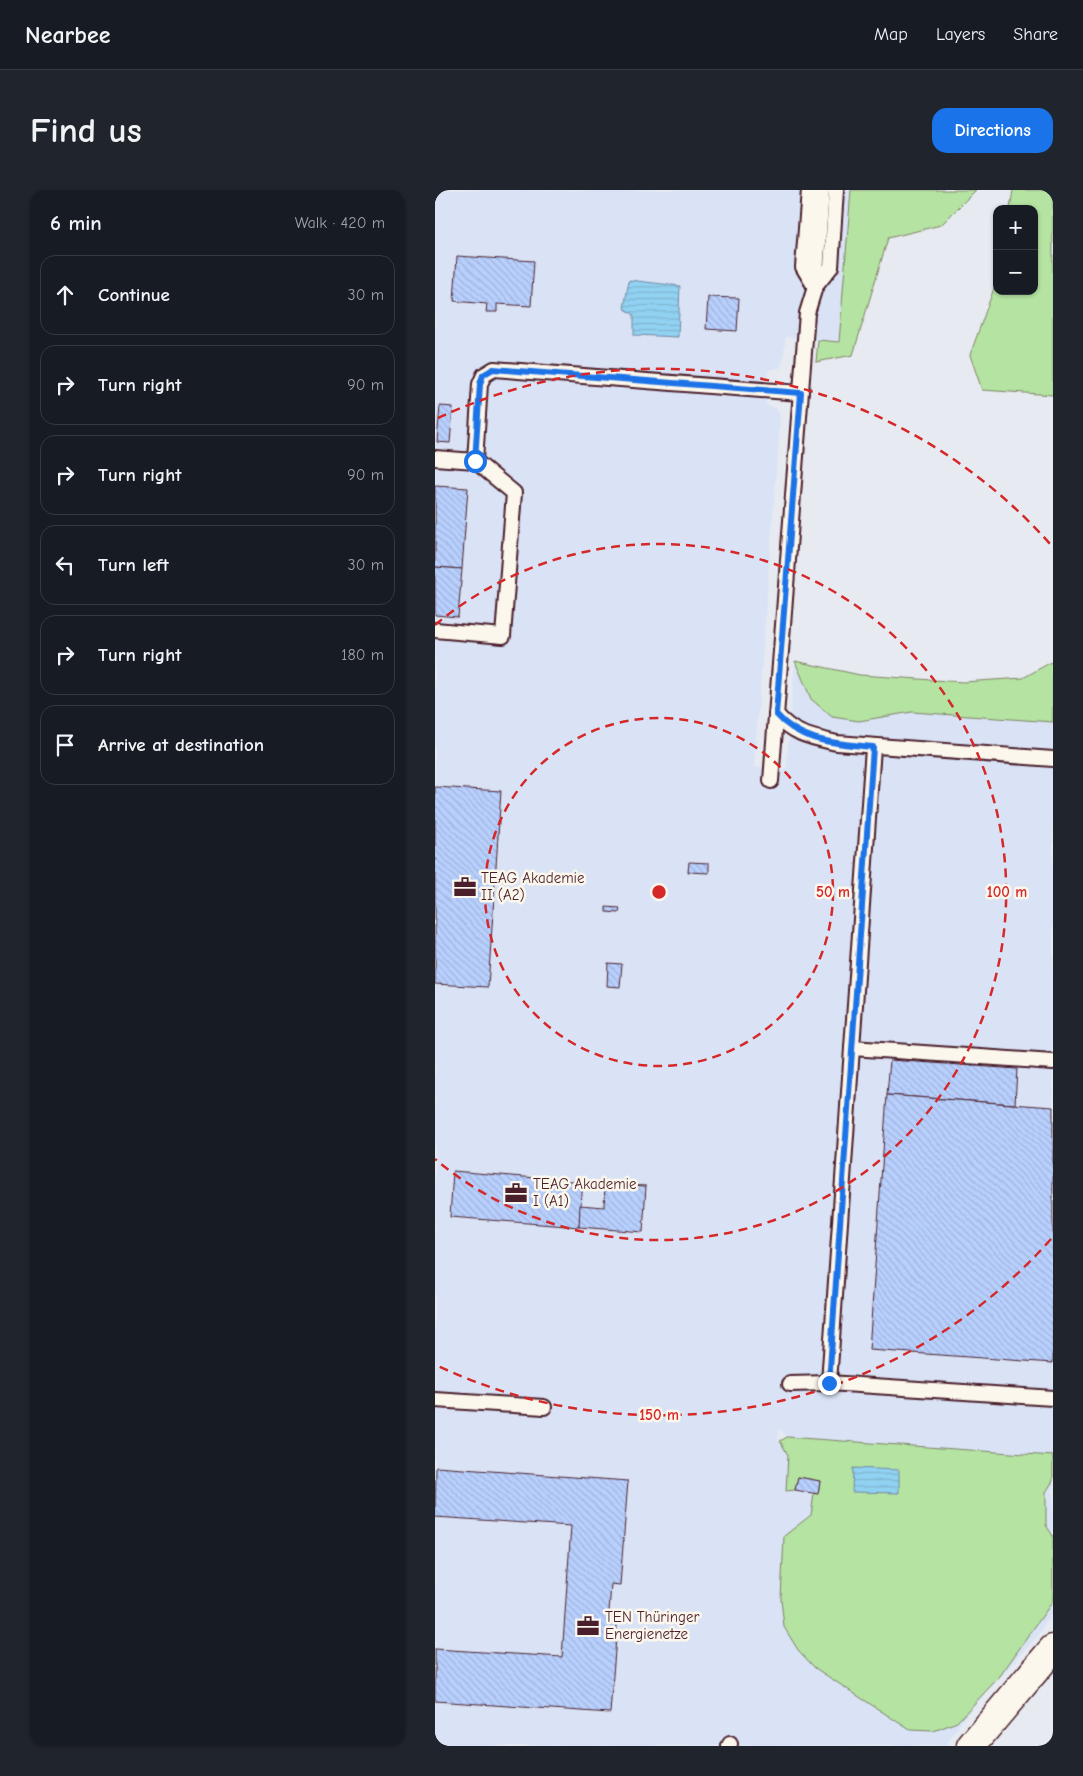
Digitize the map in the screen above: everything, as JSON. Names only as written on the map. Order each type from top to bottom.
[{"type":"street","points":[[971,1746],[1053,1649]]},
{"type":"lane","points":[[809,190],[803,267],[815,287]]},
{"type":"lane","points":[[771,781],[807,313],[815,287],[822,190]]},
{"type":"lane","points":[[815,287],[831,267],[836,190]]},
{"type":"lane","points":[[475,461],[480,384],[483,375],[493,369],[801,393]]},
{"type":"lane","points":[[435,458],[475,461],[514,494],[503,636],[435,630]]},
{"type":"lane","points":[[776,714],[787,726],[807,737],[837,743],[1053,759]]},
{"type":"lane","points":[[829,1383],[873,747]]},
{"type":"lane","points":[[852,1048],[1053,1062]]},
{"type":"lane","points":[[790,1384],[829,1383],[1053,1398]]},
{"type":"lane","points":[[435,1400],[544,1407]]},
{"type":"shaded area","points":[[435,190],[851,190],[839,342],[786,337],[783,361],[780,368],[768,370],[766,405],[775,408],[779,413],[780,422],[754,767],[786,770],[795,661],[811,699],[886,716],[912,712],[1053,722],[1053,1456],[787,1437],[779,1428],[778,1442],[1053,1461],[1053,1612],[1038,1636],[965,1716],[946,1746],[435,1746]]},
{"type":"green space","points":[[851,190],[976,190],[941,225],[888,238],[853,355],[816,362],[818,340],[839,342]]},
{"type":"green space","points":[[1013,190],[1053,190],[1053,395],[982,390],[970,355],[993,291],[993,295],[1038,295],[1038,205],[1011,205]]},
{"type":"green space","points":[[795,661],[860,675],[963,682],[1023,678],[1053,661],[1053,722],[912,712],[859,721],[832,717],[811,699]]},
{"type":"green space","points":[[787,1437],[1053,1456],[1053,1481],[1046,1492],[1046,1525],[1053,1536],[1053,1601],[1000,1676],[957,1722],[934,1731],[910,1730],[815,1668],[798,1650],[784,1627],[781,1599],[784,1536],[811,1515],[814,1493],[818,1493],[820,1481],[798,1477],[795,1490],[786,1491],[788,1455],[780,1441]]},
{"type":"water","points":[[629,280],[680,286],[678,337],[634,335],[634,315],[624,308]]},
{"type":"water","points":[[853,1468],[899,1470],[899,1493],[852,1492]]},
{"type":"building","points":[[457,256],[534,261],[531,306],[497,304],[497,312],[486,312],[487,304],[454,301]]},
{"type":"building","points":[[708,297],[739,298],[737,331],[706,329]]},
{"type":"building","points":[[440,406],[453,407],[450,443],[437,442]]},
{"type":"building","points":[[435,486],[468,488],[462,569],[435,567]]},
{"type":"building","points":[[435,567],[462,569],[458,617],[435,615]]},
{"type":"building","name":"TEAG Akademie II (A2)","points":[[435,787],[501,791],[488,987],[435,984]]},
{"type":"building","points":[[689,862],[709,863],[709,873],[688,872]]},
{"type":"building","points":[[606,907],[620,908],[619,913],[606,912]]},
{"type":"building","points":[[608,963],[622,964],[620,987],[607,986]]},
{"type":"building","points":[[890,1060],[1017,1069],[1015,1104],[887,1095]]},
{"type":"building","points":[[887,1095],[1053,1107],[1053,1363],[869,1350]]},
{"type":"building","name":"TEAG Akademie I (A1)","points":[[453,1171],[583,1182],[579,1227],[450,1217]]},
{"type":"building","points":[[605,1184],[646,1186],[643,1232],[579,1227],[580,1205],[604,1207]]},
{"type":"building","points":[[436,1467],[628,1481],[620,1585],[611,1584],[609,1612],[618,1613],[610,1713],[435,1701],[435,1649],[562,1657],[571,1526],[435,1517]]},
{"type":"building","points":[[798,1477],[820,1481],[818,1494],[795,1490]]},
{"type":"place","name":"TEAG Akademie II (A2)","points":[[465,887]]},
{"type":"place","name":"TEAG Akademie I (A1)","points":[[516,1193]]},
{"type":"place","name":"TEN Thüringer Energienetze","points":[[588,1626]]},
{"type":"route","points":[[475,461],[480,384],[483,375],[493,369],[501,368],[801,393],[776,714],[787,726],[807,737],[873,747],[829,1383]]}]
